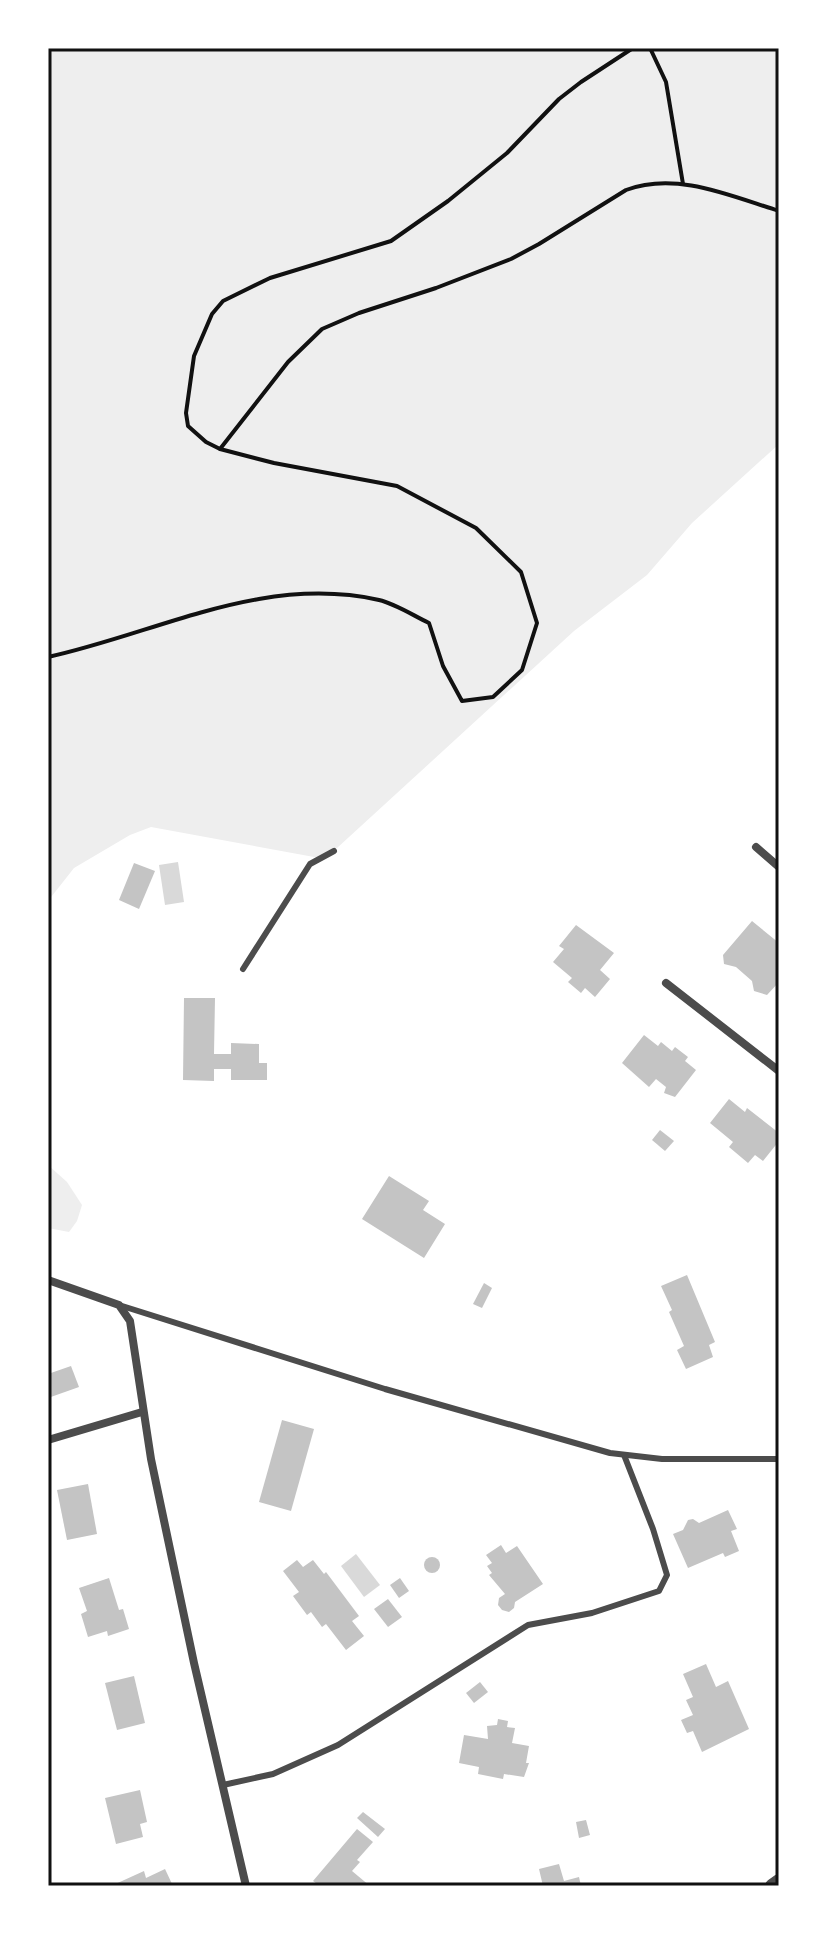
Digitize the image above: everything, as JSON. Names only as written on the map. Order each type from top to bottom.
[{"type":"street","points":[[756,847],[779,867]]},
{"type":"street","points":[[666,983],[779,1071]]},
{"type":"street","points":[[48,1280],[119,1305],[130,1321],[142,1412],[194,1663],[246,1886]]},
{"type":"street","points":[[48,1440],[142,1412]]},
{"type":"street","points":[[772,1886],[779,1881]]},
{"type":"lane","points":[[243,969],[310,864],[334,851]]},
{"type":"lane","points":[[119,1305],[385,1389],[610,1453],[662,1459],[779,1459]]},
{"type":"lane","points":[[223,1785],[273,1774],[338,1745],[528,1625],[592,1613],[659,1591],[667,1575],[624,1455]]},
{"type":"path","points":[[48,657],[76,651],[176,618],[250,600],[311,592],[381,600],[429,623],[443,666],[462,701],[493,697],[522,670],[537,623],[521,572],[476,528],[397,486],[274,463],[220,449],[195,435],[188,426],[186,413],[194,356],[212,314],[223,301],[270,278],[391,241],[448,201],[497,161],[581,82],[633,48]]},
{"type":"path","points":[[650,48],[666,82],[683,184]]},
{"type":"path","points":[[220,449],[288,362],[322,329],[511,259],[626,190],[641,184],[683,184],[779,211]]},
{"type":"shaded area","points":[[48,48],[779,48],[779,444],[692,523],[647,575],[574,631],[325,859],[151,827],[130,835],[74,868],[48,901]]},
{"type":"shaded area","points":[[178,862],[184,902],[165,905],[159,865]]},
{"type":"shaded area","points":[[48,1165],[67,1182],[82,1205],[77,1221],[69,1232],[48,1228]]},
{"type":"shaded area","points":[[356,1554],[380,1585],[364,1597],[341,1566]]},
{"type":"building","points":[[134,863],[155,871],[139,909],[119,900]]},
{"type":"building","points":[[752,921],[779,943],[779,982],[767,995],[754,991],[752,981],[736,967],[724,964],[723,955]]},
{"type":"building","points":[[576,925],[614,953],[600,970],[610,979],[595,997],[585,988],[581,993],[568,982],[572,978],[553,962],[564,949],[559,946]]},
{"type":"building","points":[[184,998],[215,998],[214,1054],[231,1054],[231,1043],[259,1044],[259,1063],[267,1063],[267,1080],[231,1080],[231,1069],[214,1069],[214,1081],[183,1080]]},
{"type":"building","points":[[644,1035],[658,1046],[661,1042],[672,1051],[675,1047],[688,1057],[685,1061],[696,1070],[675,1097],[664,1093],[666,1087],[656,1079],[649,1087],[622,1063]]},
{"type":"building","points":[[729,1099],[745,1112],[747,1108],[779,1133],[779,1141],[763,1161],[755,1155],[748,1163],[729,1147],[733,1142],[710,1123]]},
{"type":"building","points":[[660,1130],[674,1141],[665,1151],[652,1140]]},
{"type":"building","points":[[389,1176],[429,1201],[423,1210],[445,1224],[424,1258],[362,1219]]},
{"type":"building","points":[[687,1275],[715,1342],[709,1345],[713,1357],[686,1369],[677,1350],[684,1346],[661,1286]]},
{"type":"building","points":[[484,1283],[492,1288],[482,1308],[473,1304]]},
{"type":"building","points":[[71,1366],[79,1387],[48,1398],[48,1374]]},
{"type":"building","points":[[282,1420],[314,1429],[291,1511],[259,1502]]},
{"type":"building","points":[[88,1484],[97,1534],[67,1540],[57,1490]]},
{"type":"building","points":[[728,1510],[737,1529],[731,1531],[739,1551],[725,1557],[723,1553],[688,1568],[673,1534],[683,1530],[688,1520],[699,1523]]},
{"type":"building","points":[[501,1545],[506,1553],[517,1546],[543,1584],[515,1602],[509,1612],[498,1605],[499,1598],[505,1594],[489,1575],[492,1573],[487,1566],[492,1563],[486,1555]]},
{"type":"building","points":[[432,1557],[440,1565],[432,1573],[424,1565]]},
{"type":"building","points":[[297,1560],[303,1567],[313,1560],[324,1574],[326,1572],[359,1616],[352,1621],[364,1636],[346,1650],[326,1624],[322,1627],[311,1612],[307,1615],[293,1596],[299,1592],[283,1571]]},
{"type":"building","points":[[109,1578],[129,1629],[108,1636],[107,1631],[88,1637],[81,1614],[87,1611],[79,1588]]},
{"type":"building","points":[[400,1578],[409,1591],[399,1598],[390,1585]]},
{"type":"building","points":[[388,1599],[402,1617],[388,1627],[374,1609]]},
{"type":"building","points":[[706,1664],[716,1687],[728,1681],[749,1729],[702,1752],[693,1731],[687,1733],[681,1720],[693,1715],[686,1700],[693,1697],[683,1674]]},
{"type":"building","points":[[134,1676],[145,1723],[117,1730],[105,1683]]},
{"type":"building","points":[[480,1682],[488,1692],[474,1703],[466,1693]]},
{"type":"building","points":[[498,1719],[508,1721],[507,1727],[515,1728],[512,1743],[529,1746],[526,1763],[529,1763],[524,1777],[504,1774],[503,1779],[478,1774],[479,1767],[459,1763],[464,1735],[488,1739],[487,1726],[497,1725]]},
{"type":"building","points":[[140,1790],[147,1822],[140,1824],[143,1837],[116,1844],[105,1798]]},
{"type":"building","points":[[363,1812],[385,1829],[378,1837],[357,1818]]},
{"type":"building","points":[[586,1820],[590,1835],[579,1838],[576,1822]]},
{"type":"building","points":[[357,1829],[373,1842],[357,1860],[360,1862],[352,1871],[370,1886],[320,1886],[313,1881]]},
{"type":"building","points":[[559,1864],[564,1881],[579,1877],[581,1886],[543,1886],[539,1869]]},
{"type":"building","points":[[165,1869],[173,1886],[111,1886],[144,1871],[146,1878]]}]
